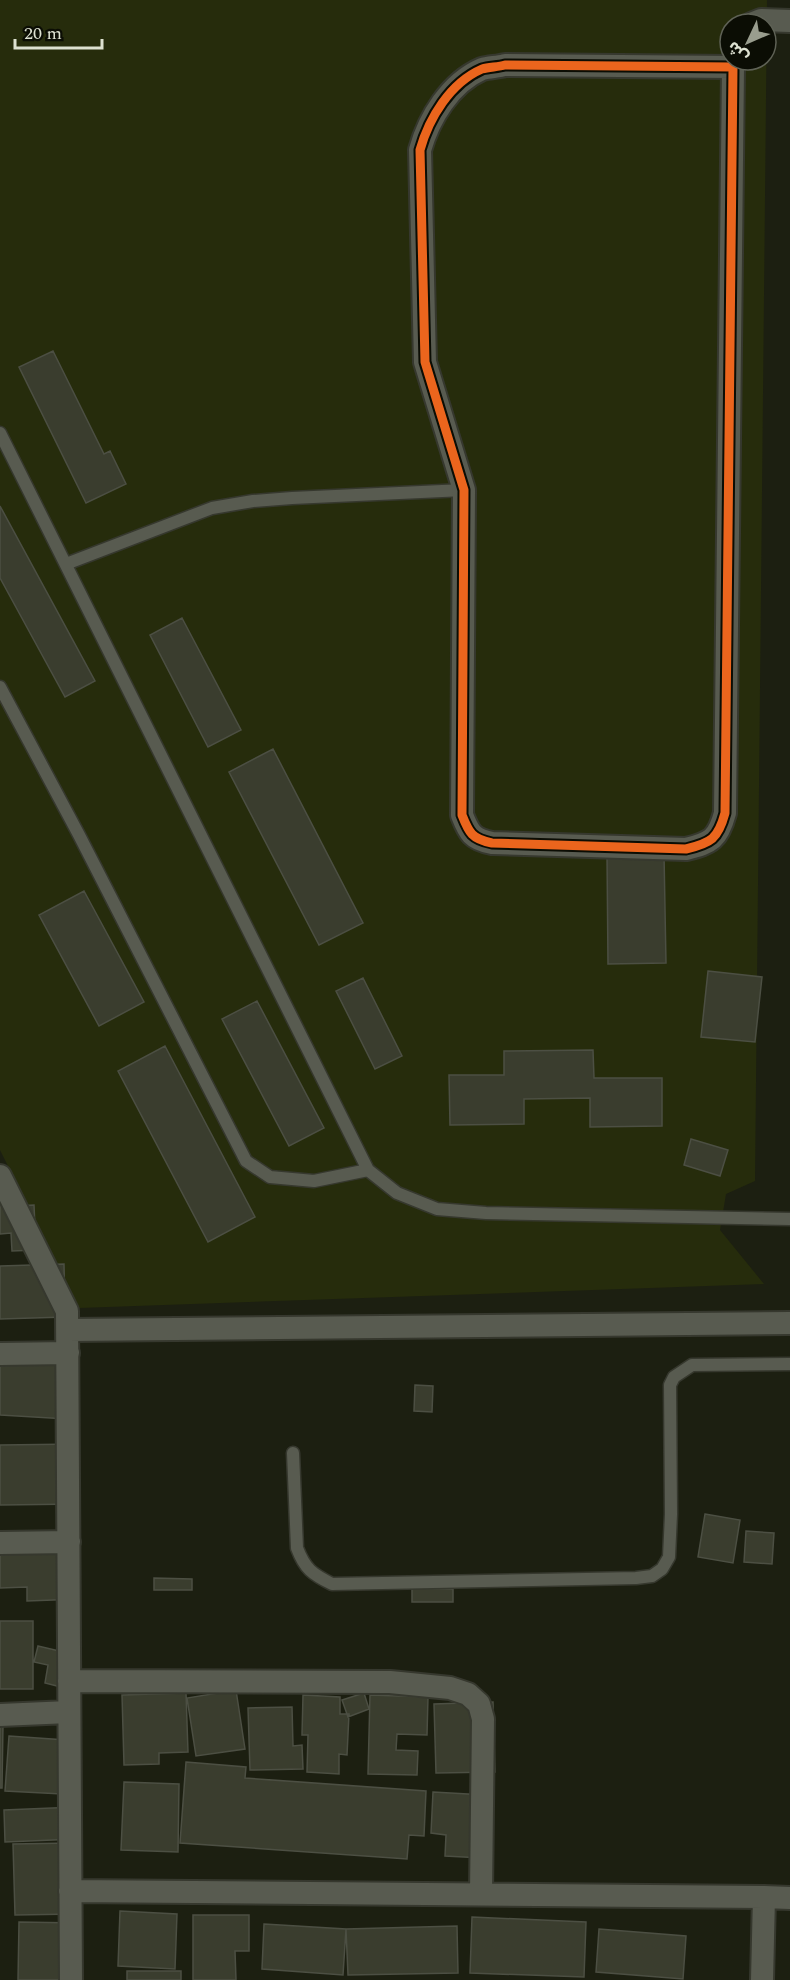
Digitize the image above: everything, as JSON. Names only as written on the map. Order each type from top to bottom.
[{"type":"street","points":[[718,63],[505,65],[483,69],[465,79],[451,92],[426,130],[420,150],[425,362],[464,490],[462,815],[468,831],[479,840],[492,843],[686,849],[706,844],[720,832],[724,813],[733,72]]},
{"type":"street","points":[[0,1176],[68,1311],[71,1980]]},
{"type":"street","points":[[68,1330],[790,1323]]},
{"type":"street","points":[[0,1354],[68,1353]]},
{"type":"street","points":[[0,1543],[69,1542]]},
{"type":"street","points":[[69,1680],[390,1682],[450,1688],[468,1694],[479,1704],[483,1719],[481,1894]]},
{"type":"street","points":[[0,1715],[69,1712]]},
{"type":"street","points":[[70,1891],[790,1898]]},
{"type":"street","points":[[762,1980],[764,1897]]},
{"type":"lane","points":[[0,433],[368,1170],[397,1193],[437,1209],[486,1213],[790,1219]]},
{"type":"lane","points":[[66,564],[212,508],[253,501],[292,498],[464,490]]},
{"type":"lane","points":[[0,687],[79,835],[246,1161],[270,1177],[314,1181],[368,1170]]},
{"type":"lane","points":[[293,1454],[297,1548],[302,1561],[313,1574],[332,1584],[652,1576],[662,1569],[669,1557],[670,1385],[674,1377],[692,1365],[790,1364]]},
{"type":"shaded area","points":[[0,0],[767,0],[767,12],[718,12],[718,72],[766,72],[755,1181],[726,1194],[720,1230],[764,1284],[79,1308],[0,1150]]},
{"type":"building","points":[[53,351],[104,454],[110,451],[126,484],[86,503],[19,367]]},
{"type":"building","points":[[0,506],[95,681],[65,697],[0,578]]},
{"type":"building","points":[[182,618],[241,730],[208,747],[150,635]]},
{"type":"building","points":[[273,749],[363,923],[319,945],[229,772]]},
{"type":"building","points":[[607,854],[664,854],[666,963],[608,964]]},
{"type":"building","points":[[84,891],[144,1002],[99,1026],[39,915]]},
{"type":"building","points":[[708,971],[762,977],[755,1042],[701,1037]]},
{"type":"building","points":[[363,978],[402,1056],[375,1069],[336,991]]},
{"type":"building","points":[[257,1001],[324,1128],[289,1146],[222,1019]]},
{"type":"building","points":[[165,1046],[255,1217],[208,1242],[118,1071]]},
{"type":"building","points":[[593,1050],[594,1078],[662,1078],[662,1126],[590,1127],[590,1098],[524,1099],[524,1124],[450,1125],[449,1075],[504,1075],[504,1051]]},
{"type":"building","points":[[691,1139],[728,1150],[720,1176],[684,1165]]},
{"type":"building","points":[[0,1175],[12,1175],[13,1206],[34,1205],[36,1250],[12,1251],[11,1233],[0,1234]]},
{"type":"building","points":[[64,1264],[65,1317],[0,1319],[0,1266]]},
{"type":"building","points":[[0,1357],[70,1362],[67,1419],[0,1415]]},
{"type":"building","points":[[415,1385],[433,1386],[432,1412],[414,1411]]},
{"type":"building","points":[[78,1444],[78,1504],[0,1505],[0,1445]]},
{"type":"building","points":[[705,1514],[740,1520],[733,1563],[698,1557]]},
{"type":"building","points":[[746,1531],[774,1533],[772,1564],[744,1562]]},
{"type":"building","points":[[77,1544],[80,1599],[27,1601],[27,1587],[0,1588],[0,1548]]},
{"type":"building","points":[[154,1578],[192,1579],[192,1590],[154,1590]]},
{"type":"building","points":[[412,1588],[453,1589],[453,1602],[412,1602]]},
{"type":"building","points":[[0,1621],[33,1621],[33,1689],[0,1689]]},
{"type":"building","points":[[38,1646],[68,1653],[61,1687],[45,1683],[48,1665],[34,1662]]},
{"type":"building","points":[[236,1690],[245,1749],[196,1756],[187,1698]]},
{"type":"building","points":[[186,1693],[188,1752],[159,1753],[159,1764],[124,1765],[122,1695]]},
{"type":"building","points":[[364,1693],[369,1709],[348,1717],[342,1700]]},
{"type":"building","points":[[303,1695],[340,1697],[340,1714],[349,1714],[347,1755],[339,1754],[339,1774],[307,1772],[308,1735],[302,1735]]},
{"type":"building","points":[[370,1695],[428,1697],[427,1735],[397,1734],[396,1750],[418,1751],[417,1775],[368,1774]]},
{"type":"building","points":[[493,1702],[495,1772],[436,1773],[434,1704]]},
{"type":"building","points":[[292,1707],[293,1746],[302,1745],[303,1769],[250,1770],[248,1708]]},
{"type":"building","points":[[0,1724],[3,1724],[2,1788],[0,1788]]},
{"type":"building","points":[[9,1736],[66,1740],[62,1794],[5,1791]]},
{"type":"building","points":[[186,1762],[246,1767],[245,1778],[426,1791],[424,1836],[409,1835],[407,1859],[180,1843]]},
{"type":"building","points":[[124,1782],[179,1784],[178,1852],[121,1850]]},
{"type":"building","points":[[433,1792],[485,1795],[482,1858],[445,1856],[446,1835],[431,1833]]},
{"type":"building","points":[[76,1807],[77,1839],[5,1842],[4,1810]]},
{"type":"building","points":[[73,1843],[75,1914],[15,1915],[13,1844]]},
{"type":"building","points":[[120,1911],[177,1914],[175,1969],[118,1966]]},
{"type":"building","points":[[193,1915],[249,1915],[249,1951],[235,1951],[236,1980],[193,1980]]},
{"type":"building","points":[[472,1917],[586,1922],[584,1977],[470,1973]]},
{"type":"building","points":[[19,1922],[78,1923],[77,1980],[18,1980]]},
{"type":"building","points":[[264,1924],[346,1929],[343,1975],[262,1969]]},
{"type":"building","points":[[457,1926],[458,1973],[348,1975],[346,1929]]},
{"type":"building","points":[[599,1929],[686,1936],[683,1979],[596,1972]]},
{"type":"building","points":[[127,1971],[181,1971],[181,1980],[127,1980]]},
{"type":"cycle path","points":[[718,67],[505,65],[482,69],[460,83],[442,103],[429,126],[420,150],[425,362],[464,490],[462,815],[472,834],[485,841],[686,849],[712,838],[719,829],[725,813],[733,72]]}]
